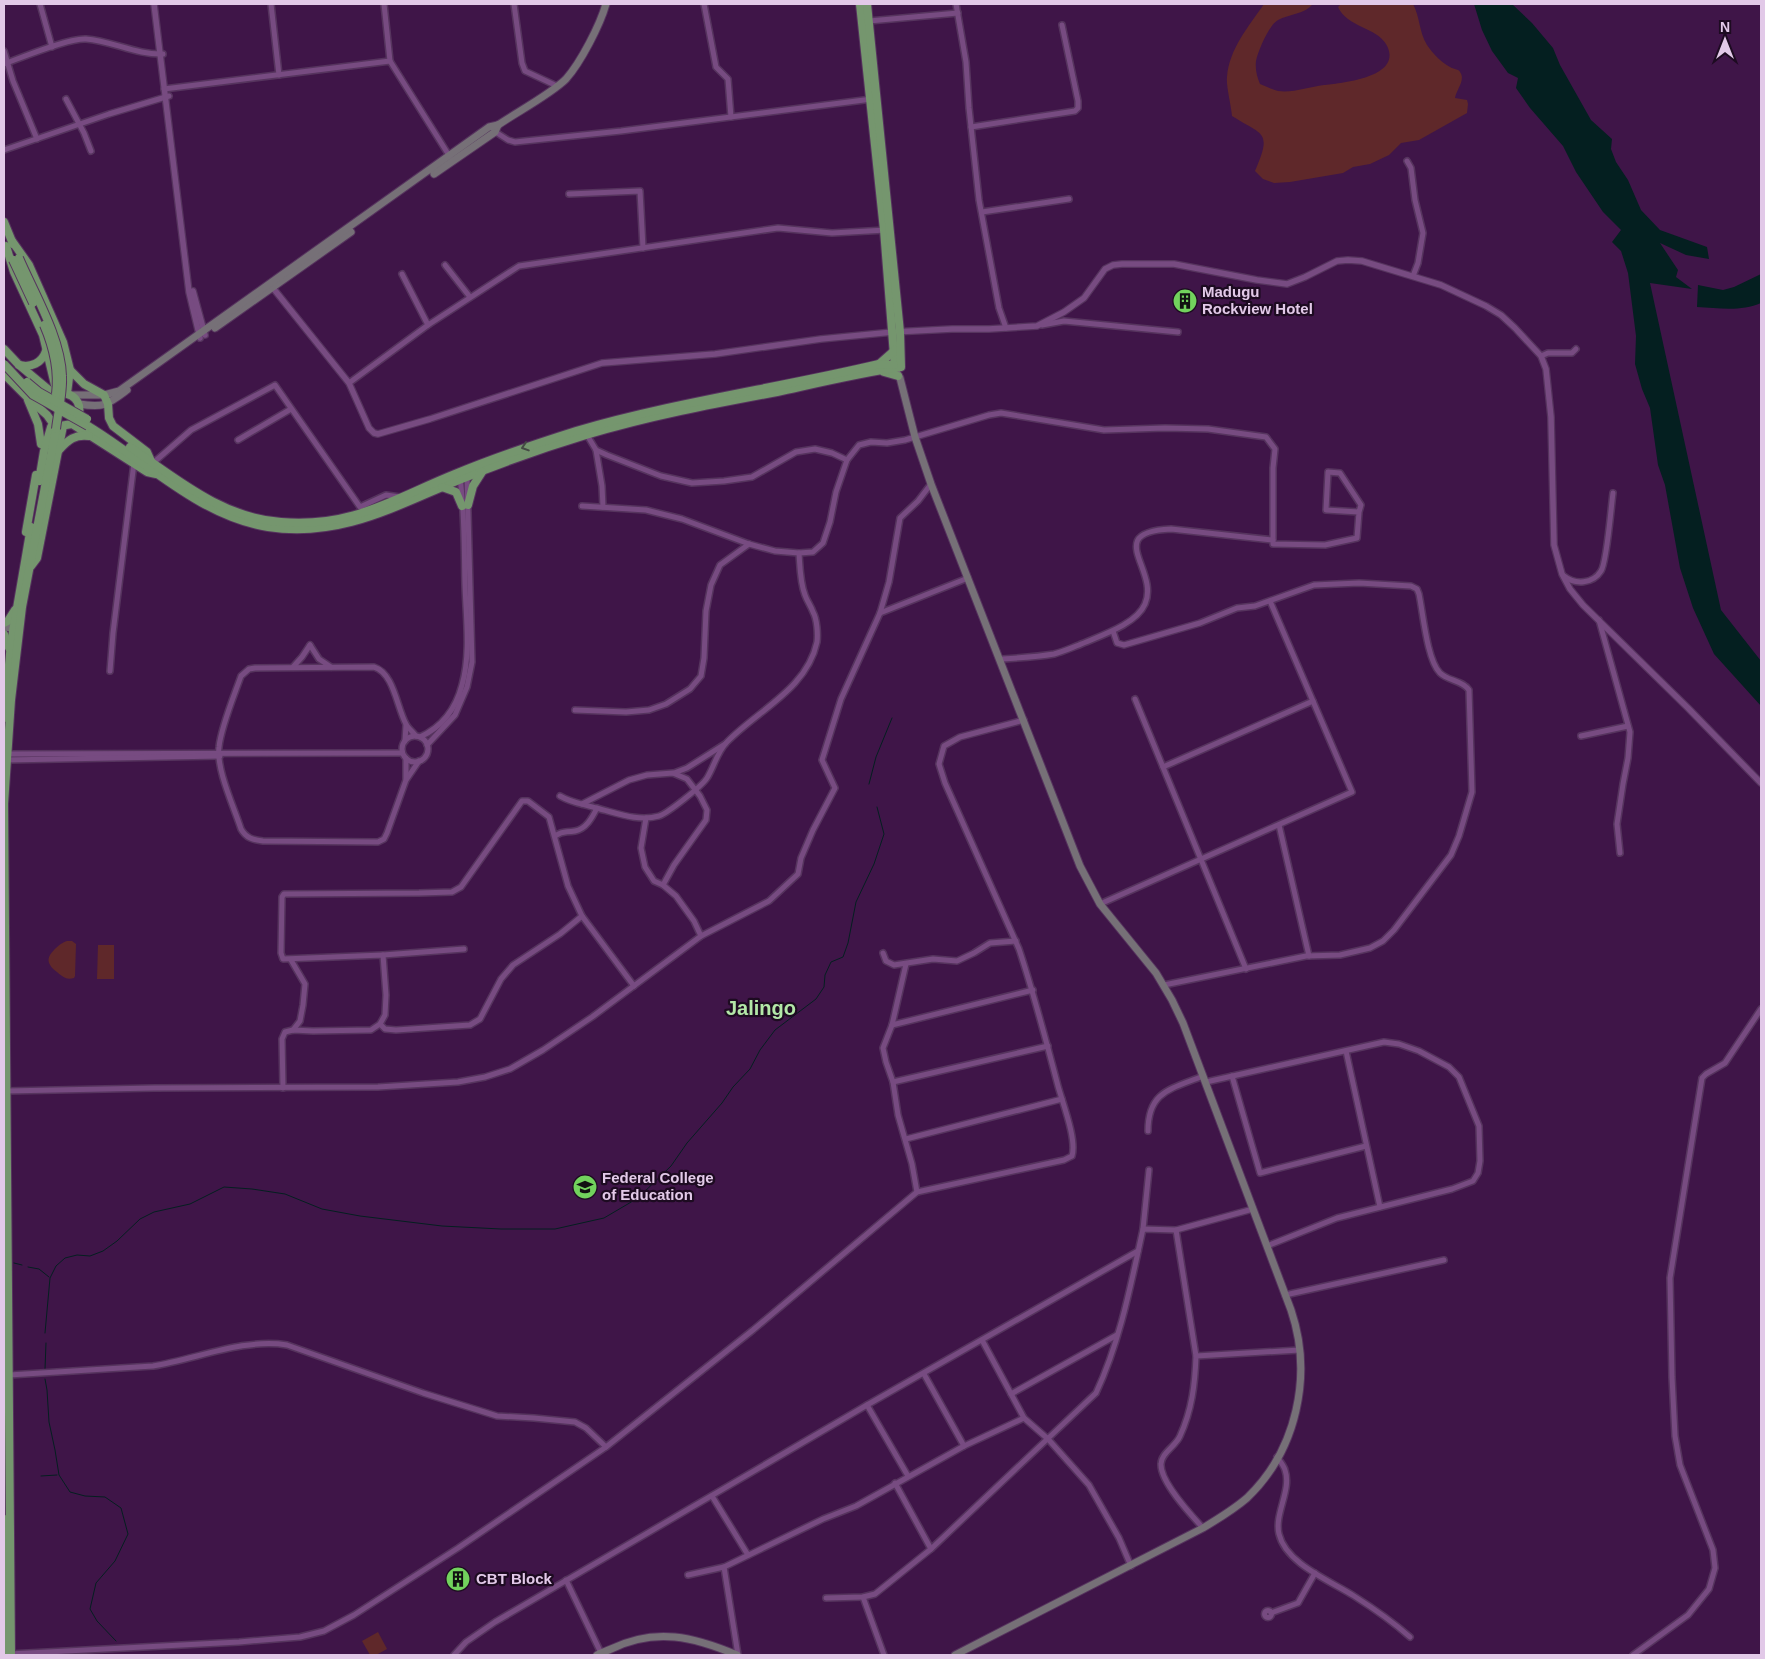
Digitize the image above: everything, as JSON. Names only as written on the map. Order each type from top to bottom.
[{"type":"main road","points":[[4,350],[19,365],[56,394],[104,395],[119,391],[450,157],[557,86],[567,78],[581,59],[606,4]]},
{"type":"main road","points":[[860,4],[873,100],[887,230],[899,370]]},
{"type":"main road","points":[[866,4],[869,21],[873,100]]},
{"type":"main road","points":[[7,242],[29,265],[63,342],[70,370],[69,394],[79,404],[92,406],[108,404],[202,334],[274,288],[494,128]]},
{"type":"main road","points":[[4,222],[14,272],[43,336],[56,394]]},
{"type":"main road","points":[[4,718],[16,608],[28,558],[44,451],[53,423],[57,386],[52,348],[46,329],[7,242]]},
{"type":"main road","points":[[897,332],[895,350],[899,370],[915,437],[931,484],[1080,866],[1100,904],[1156,972],[1183,1023],[1295,1322],[1300,1350],[1301,1384],[1298,1405],[1290,1431],[1277,1458],[1263,1480],[1247,1498],[1228,1513],[1203,1528],[956,1655]]},
{"type":"main road","points":[[19,365],[26,367],[36,364],[44,358],[47,349]]},
{"type":"main road","points":[[4,358],[33,387],[152,462],[196,493],[225,509],[255,518],[279,522],[321,522],[341,520],[364,513],[463,475],[587,435],[688,410],[879,368],[895,350]]},
{"type":"main road","points":[[4,364],[33,395],[88,422],[159,475],[198,500],[224,514],[246,522],[269,527],[296,529],[328,527],[355,522],[385,512],[442,487],[516,450],[619,420],[670,407],[879,368],[899,370]]},
{"type":"main road","points":[[70,370],[84,384],[104,395],[108,404],[109,418],[113,426],[147,452],[152,462]]},
{"type":"main road","points":[[4,374],[53,423],[72,424],[147,472],[159,475]]},
{"type":"main road","points":[[26,567],[37,558],[59,450],[47,404],[56,394]]},
{"type":"main road","points":[[28,398],[38,424],[42,444]]},
{"type":"main road","points":[[72,424],[78,416],[79,404]]},
{"type":"main road","points":[[8,1655],[9,1375],[6,1305],[4,1004],[5,757],[26,567],[23,553],[42,444],[53,423]]},
{"type":"main road","points":[[59,450],[69,439],[81,435],[92,436]]},
{"type":"main road","points":[[465,505],[473,486],[483,470]]},
{"type":"main road","points":[[442,487],[456,492],[465,505]]},
{"type":"main road","points":[[4,623],[8,621],[16,608]]},
{"type":"main road","points":[[10,651],[4,630],[13,630]]},
{"type":"main road","points":[[4,1519],[8,1655]]},
{"type":"main road","points":[[599,1654],[639,1639],[670,1636],[701,1642],[738,1655]]},
{"type":"street","points":[[40,4],[52,47]]},
{"type":"street","points":[[156,4],[189,292],[202,334]]},
{"type":"street","points":[[271,4],[279,76]]},
{"type":"street","points":[[384,4],[390,61],[450,157]]},
{"type":"street","points":[[514,4],[522,63],[525,71],[557,86]]},
{"type":"street","points":[[704,4],[716,67],[728,79],[731,117]]},
{"type":"street","points":[[956,4],[966,62],[973,151],[982,212],[999,308],[1006,328]]},
{"type":"street","points":[[869,21],[958,13]]},
{"type":"street","points":[[971,127],[1075,111],[1078,108],[1062,25]]},
{"type":"street","points":[[6,63],[52,47],[84,39],[162,54]]},
{"type":"street","points":[[4,51],[6,63],[36,139]]},
{"type":"street","points":[[166,89],[390,61]]},
{"type":"street","points":[[4,150],[79,124],[167,97]]},
{"type":"street","points":[[66,99],[91,151]]},
{"type":"street","points":[[494,128],[515,142],[622,131],[873,100]]},
{"type":"street","points":[[1407,161],[1411,168],[1415,200],[1423,233],[1418,263],[1413,276]]},
{"type":"street","points":[[569,194],[640,191],[643,248]]},
{"type":"street","points":[[982,212],[1069,199]]},
{"type":"street","points":[[349,383],[428,325],[519,266],[778,228],[832,233],[887,230]]},
{"type":"street","points":[[1037,326],[1071,308],[1084,298],[1105,269],[1122,264],[1186,266],[1287,284],[1337,261],[1362,261],[1441,285],[1494,310],[1515,328],[1541,356],[1546,369],[1549,388],[1552,450],[1554,545],[1562,574],[1572,593],[1761,783]]},
{"type":"street","points":[[445,265],[470,297]]},
{"type":"street","points":[[402,274],[428,325]]},
{"type":"street","points":[[274,288],[349,383],[369,428],[378,434],[602,363],[714,354],[821,339],[897,332],[1037,326],[1064,321],[1178,332]]},
{"type":"street","points":[[1541,356],[1548,353],[1572,353],[1576,349]]},
{"type":"street","points":[[152,462],[192,430],[275,385],[360,507],[386,495],[403,497]]},
{"type":"street","points":[[238,440],[292,409]]},
{"type":"street","points":[[582,506],[646,510],[673,517],[749,544],[775,551],[799,554],[813,552],[823,544],[836,492],[848,460],[859,445],[871,442],[887,443],[915,437],[989,415],[1002,414],[1104,430],[1208,429],[1266,438],[1274,449],[1273,544],[1325,545],[1357,538],[1361,505],[1340,473],[1328,472],[1326,510],[1359,512]]},
{"type":"street","points":[[587,435],[596,450],[602,486],[603,507]]},
{"type":"street","points":[[596,450],[661,476],[692,482],[724,481],[752,477],[796,452],[815,449],[832,453],[848,460]]},
{"type":"street","points":[[110,671],[134,463]]},
{"type":"street","points":[[405,741],[406,725],[388,678],[382,671],[374,667],[256,668],[244,672],[220,738],[219,754],[222,773],[241,830],[245,836],[263,842],[378,842],[384,839],[406,780],[419,761],[426,755],[427,746],[455,715],[467,687],[472,651],[463,475]]},
{"type":"street","points":[[6,1091],[419,1085],[458,1082],[484,1077],[510,1068],[543,1050],[701,936],[769,901],[798,874],[801,858],[813,830],[835,788],[822,760],[841,699],[880,613],[889,582],[900,518],[918,501],[931,484]]},
{"type":"street","points":[[1562,574],[1569,580],[1579,582],[1592,580],[1602,570],[1613,493]]},
{"type":"street","points":[[419,761],[412,762],[406,758],[402,753],[402,744],[412,736],[418,736],[437,728],[451,711],[460,693],[465,673],[467,652],[465,505]]},
{"type":"street","points":[[1000,659],[1056,654],[1113,631],[1136,616],[1145,605],[1149,590],[1148,581],[1135,548],[1139,538],[1146,533],[1171,529],[1273,540]]},
{"type":"street","points":[[575,710],[626,712],[649,710],[666,704],[690,689],[701,676],[704,658],[706,611],[711,586],[720,565],[749,544]]},
{"type":"street","points":[[582,804],[629,780],[647,774],[673,773],[687,768],[726,743],[795,683],[809,663],[817,640],[815,614],[805,595],[799,554]]},
{"type":"street","points":[[880,613],[968,578]]},
{"type":"street","points":[[1113,631],[1117,643],[1124,645],[1200,623],[1237,608],[1255,606],[1314,585],[1359,583],[1411,586],[1418,589],[1430,653],[1435,666],[1442,675],[1466,685],[1470,696],[1472,792],[1459,836],[1450,855],[1394,930],[1383,941],[1370,948],[1355,952],[1340,955],[1309,956],[1164,985]]},
{"type":"street","points":[[1100,904],[1352,792],[1270,601]]},
{"type":"street","points":[[1599,619],[1630,732],[1618,824],[1620,853]]},
{"type":"street","points":[[293,667],[310,645],[319,659],[331,667]]},
{"type":"street","points":[[1135,699],[1246,969]]},
{"type":"street","points":[[1163,767],[1313,701]]},
{"type":"street","points":[[8,1655],[239,1642],[300,1637],[324,1631],[354,1615],[458,1548],[606,1447],[753,1330],[917,1192],[1009,1173],[1064,1160],[1072,1156],[1074,1150],[1033,990],[1016,941],[944,783],[939,764],[944,746],[960,737],[1024,720]]},
{"type":"street","points":[[406,725],[427,746]]},
{"type":"street","points":[[1581,736],[1628,726]]},
{"type":"street","points":[[560,796],[572,803],[629,817],[646,818],[661,816],[707,779],[715,760],[726,743]]},
{"type":"street","points":[[5,757],[402,753]]},
{"type":"street","points":[[406,758],[406,780]]},
{"type":"street","points":[[663,886],[674,865],[706,820],[707,810],[687,779],[673,773]]},
{"type":"street","points":[[464,949],[383,955],[283,959],[281,954],[282,897],[284,894],[411,894],[452,892],[461,886],[522,801],[528,801],[549,817],[568,886],[582,916],[634,986]]},
{"type":"street","points":[[555,836],[564,831],[574,832],[583,828],[597,808]]},
{"type":"street","points":[[646,818],[641,848],[645,867],[654,881],[676,896],[694,921],[701,936]]},
{"type":"street","points":[[1278,825],[1309,956]]},
{"type":"street","points":[[380,1024],[385,1029],[396,1030],[470,1025],[480,1019],[501,979],[513,966],[560,934],[582,916]]},
{"type":"street","points":[[883,953],[886,961],[894,965],[933,959],[957,961],[990,943],[1016,941]]},
{"type":"street","points":[[283,1088],[282,1039],[285,1032],[293,1030],[370,1030],[380,1024],[385,1015],[386,994],[383,955]]},
{"type":"street","points":[[290,960],[305,984],[300,1021],[293,1030]]},
{"type":"street","points":[[906,964],[892,1026],[883,1048],[893,1082],[898,1114],[906,1139],[917,1192]]},
{"type":"street","points":[[892,1026],[1033,990]]},
{"type":"street","points":[[1633,1655],[1688,1615],[1709,1588],[1716,1568],[1713,1550],[1680,1465],[1672,1377],[1670,1278],[1702,1078],[1725,1063],[1761,1009]]},
{"type":"street","points":[[1148,1131],[1148,1118],[1152,1106],[1159,1095],[1204,1079],[1232,1076],[1384,1042],[1399,1044],[1419,1051],[1449,1068],[1459,1077],[1479,1126],[1480,1161],[1478,1174],[1473,1181],[1452,1189],[1337,1218],[1267,1246]]},
{"type":"street","points":[[893,1082],[1048,1046]]},
{"type":"street","points":[[1346,1051],[1380,1207]]},
{"type":"street","points":[[1232,1076],[1260,1173],[1366,1146]]},
{"type":"street","points":[[906,1139],[1062,1099]]},
{"type":"street","points":[[826,1598],[863,1597],[875,1594],[931,1549],[1096,1393],[1106,1374],[1138,1252],[1143,1230],[1149,1170]]},
{"type":"street","points":[[1143,1230],[1176,1230],[1253,1209]]},
{"type":"street","points":[[1176,1230],[1196,1356],[1193,1397],[1187,1418],[1177,1443],[1163,1458],[1160,1465],[1172,1492],[1203,1528]]},
{"type":"street","points":[[454,1655],[466,1642],[495,1622],[566,1580],[1138,1252]]},
{"type":"street","points":[[1285,1295],[1444,1260]]},
{"type":"street","points":[[1011,1394],[1117,1335]]},
{"type":"street","points":[[982,1340],[1024,1418],[1048,1439],[1089,1484],[1119,1538],[1131,1566]]},
{"type":"street","points":[[9,1375],[153,1366],[234,1348],[272,1343],[287,1345],[447,1401],[497,1416],[575,1422],[586,1428],[606,1447]]},
{"type":"street","points":[[1196,1356],[1300,1350]]},
{"type":"street","points":[[924,1374],[964,1446]]},
{"type":"street","points":[[867,1406],[908,1476]]},
{"type":"street","points":[[688,1575],[724,1567],[823,1519],[856,1506],[964,1446],[1024,1418]]},
{"type":"street","points":[[1277,1458],[1286,1471],[1286,1492],[1278,1518],[1279,1535],[1289,1554],[1315,1573],[1354,1596],[1410,1637]]},
{"type":"street","points":[[895,1483],[931,1549]]},
{"type":"street","points":[[712,1496],[748,1555]]},
{"type":"street","points":[[724,1567],[738,1655]]},
{"type":"street","points":[[1271,1613],[1298,1603],[1315,1573]]},
{"type":"street","points":[[566,1580],[599,1654]]},
{"type":"street","points":[[863,1597],[884,1655]]},
{"type":"shaded area","points":[[1264,4],[1313,4],[1306,10],[1278,20],[1271,27],[1261,45],[1256,61],[1256,73],[1260,84],[1276,90],[1301,90],[1357,80],[1379,71],[1387,64],[1390,55],[1386,44],[1376,34],[1348,19],[1338,7],[1341,4],[1413,4],[1422,35],[1427,45],[1440,60],[1458,70],[1462,75],[1455,98],[1467,100],[1467,113],[1419,140],[1401,143],[1389,155],[1370,164],[1353,167],[1343,173],[1290,182],[1274,183],[1263,179],[1255,171],[1264,141],[1258,132],[1232,116],[1227,81],[1229,67],[1236,47]]},
{"type":"shaded area","points":[[1474,4],[1512,4],[1532,23],[1553,48],[1560,65],[1591,120],[1612,139],[1611,149],[1616,162],[1628,180],[1641,210],[1660,230],[1707,247],[1709,259],[1686,255],[1660,243],[1678,270],[1676,277],[1692,289],[1650,283],[1721,610],[1761,661],[1761,706],[1714,654],[1693,608],[1680,568],[1665,485],[1658,465],[1650,408],[1635,364],[1636,336],[1628,273],[1621,251],[1612,242],[1621,230],[1603,212],[1576,172],[1563,146],[1530,108],[1516,88],[1518,78],[1508,73],[1492,51],[1482,30]]},
{"type":"shaded area","points":[[1761,274],[1761,303],[1746,308],[1721,309],[1697,307],[1698,285],[1723,290],[1734,287]]},
{"type":"shaded area","points":[[67,941],[72,941],[76,944],[75,976],[71,979],[61,975],[51,967],[49,962],[49,956],[54,950]]},
{"type":"shaded area","points":[[98,945],[114,945],[114,979],[97,979]]},
{"type":"shaded area","points":[[378,1632],[387,1649],[376,1655],[370,1655],[362,1641]]},
{"type":"waterway","points":[[869,784],[876,757],[892,718]]},
{"type":"waterway","points":[[45,1333],[50,1278],[56,1266],[65,1258],[77,1255],[90,1256],[103,1251],[117,1241],[140,1219],[154,1212],[190,1204],[224,1187],[285,1194],[322,1209],[360,1216],[442,1226],[501,1229],[555,1229],[604,1218],[638,1198],[671,1166],[687,1143],[750,1069],[760,1050],[775,1030],[816,999],[824,987],[825,975],[831,962],[843,957],[848,943],[856,902],[874,864],[884,834],[877,807]]},
{"type":"waterway","points":[[14,1263],[22,1265]]},
{"type":"waterway","points":[[28,1267],[39,1269],[49,1277]]},
{"type":"waterway","points":[[45,1369],[46,1343]]},
{"type":"waterway","points":[[45,1379],[49,1422],[59,1475],[70,1492],[85,1496],[105,1497],[121,1508],[128,1534],[115,1561],[96,1583],[90,1609],[97,1621],[116,1641]]},
{"type":"waterway","points":[[41,1476],[57,1475]]},
{"type":"place","name":"Madugu Rockview Hotel","points":[[1185,301]]},
{"type":"place","name":"Federal College of Education","points":[[585,1187]]},
{"type":"place","name":"CBT Block","points":[[458,1579]]},
{"type":"district","name":"Jalingo","points":[[761,1008]]}]
